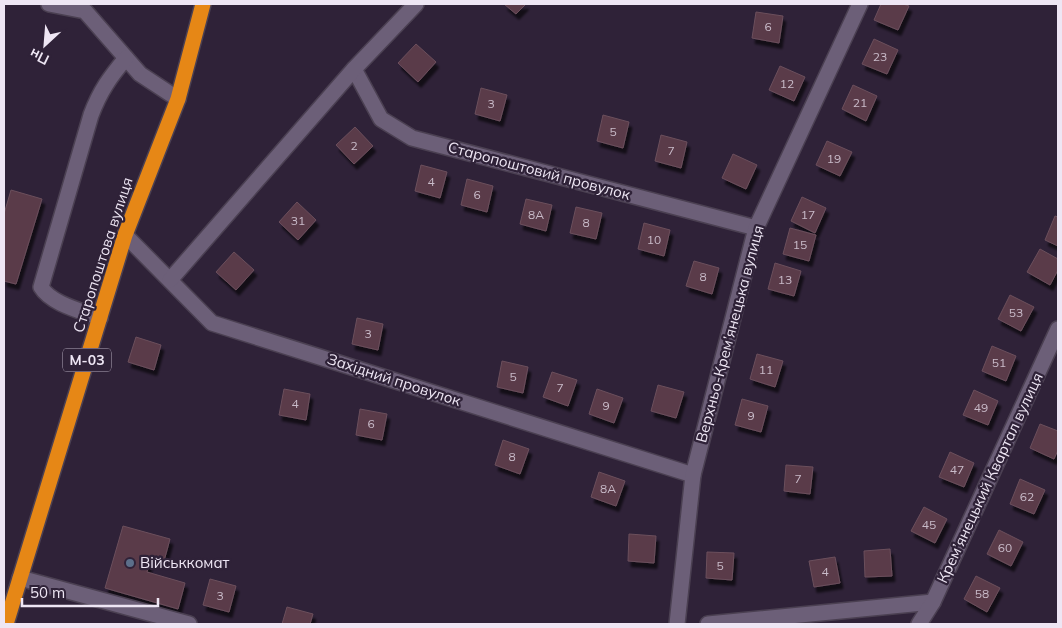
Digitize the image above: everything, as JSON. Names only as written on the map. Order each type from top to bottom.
[{"type":"highway","name":"М-03","points":[[178,99],[203,4]]},
{"type":"highway","name":"Старопоштова вулиця","points":[[6,624],[125,235],[178,99]]},
{"type":"street","points":[[49,4],[85,11],[140,74],[178,99]]},
{"type":"street","points":[[170,280],[354,69],[416,4]]},
{"type":"street","name":"Верхньо-Крем’янецька вулиця","points":[[677,624],[693,475],[756,228],[860,4]]},
{"type":"street","points":[[100,318],[53,299],[46,294],[42,287],[97,97],[107,80],[126,58]]},
{"type":"street","name":"Старопоштовий провулок","points":[[354,69],[382,119],[412,138],[756,228]]},
{"type":"street","name":"Західний провулок","points":[[125,235],[212,323],[693,475]]},
{"type":"street","name":"Крем’янецький Квартал вулиця","points":[[919,624],[933,602],[1058,329]]},
{"type":"street","points":[[20,578],[189,624]]},
{"type":"street","points":[[708,624],[933,602]]},
{"type":"building","points":[[504,4],[526,4],[516,14]]},
{"type":"building","points":[[881,4],[903,4],[909,6],[898,30],[874,20]]},
{"type":"building","points":[[756,12],[783,16],[779,43],[752,38]]},
{"type":"building","points":[[874,39],[898,50],[887,74],[862,64]]},
{"type":"building","points":[[416,44],[436,62],[418,82],[398,63]]},
{"type":"building","points":[[780,66],[805,77],[794,101],[769,90]]},
{"type":"building","points":[[853,85],[877,96],[866,121],[842,109]]},
{"type":"building","points":[[481,88],[507,95],[500,121],[475,114]]},
{"type":"building","points":[[603,115],[629,122],[623,148],[597,141]]},
{"type":"building","points":[[355,127],[373,146],[354,164],[336,145]]},
{"type":"building","points":[[661,135],[687,142],[681,168],[655,161]]},
{"type":"building","points":[[827,141],[852,152],[840,176],[816,165]]},
{"type":"building","points":[[733,154],[757,165],[746,189],[722,178]]},
{"type":"building","points":[[421,165],[447,172],[440,198],[415,191]]},
{"type":"building","points":[[467,179],[493,186],[487,212],[461,205]]},
{"type":"building","points":[[11,190],[42,199],[16,284],[4,281],[4,214]]},
{"type":"building","points":[[802,197],[826,208],[815,233],[791,221]]},
{"type":"building","points":[[526,199],[552,205],[546,231],[520,224]]},
{"type":"building","points":[[297,202],[316,220],[298,240],[279,222]]},
{"type":"building","points":[[576,207],[602,213],[596,239],[570,233]]},
{"type":"building","points":[[1055,216],[1058,217],[1058,246],[1045,240]]},
{"type":"building","points":[[644,223],[670,230],[664,256],[638,249]]},
{"type":"building","points":[[790,228],[816,235],[809,261],[783,254]]},
{"type":"building","points":[[1040,249],[1058,259],[1058,270],[1050,285],[1027,272]]},
{"type":"building","points":[[234,252],[254,270],[236,290],[216,272]]},
{"type":"building","points":[[694,261],[719,268],[712,294],[686,286]]},
{"type":"building","points":[[775,263],[801,271],[794,296],[768,289]]},
{"type":"building","points":[[1010,295],[1034,307],[1021,331],[998,319]]},
{"type":"building","points":[[357,318],[383,324],[378,350],[352,344]]},
{"type":"building","points":[[136,337],[161,345],[154,370],[128,362]]},
{"type":"building","points":[[992,346],[1016,356],[1006,381],[982,371]]},
{"type":"building","points":[[757,354],[783,361],[775,387],[750,379]]},
{"type":"building","points":[[502,361],[528,367],[523,393],[497,387]]},
{"type":"building","points":[[552,372],[577,380],[568,406],[543,397]]},
{"type":"building","points":[[658,385],[684,392],[676,418],[651,411]]},
{"type":"building","points":[[284,389],[310,394],[306,420],[279,415]]},
{"type":"building","points":[[597,389],[623,398],[614,423],[589,414]]},
{"type":"building","points":[[974,390],[998,401],[988,425],[963,415]]},
{"type":"building","points":[[742,399],[768,406],[761,432],[735,425]]},
{"type":"building","points":[[360,409],[387,414],[382,440],[356,435]]},
{"type":"building","points":[[1040,424],[1058,431],[1058,450],[1054,459],[1030,448]]},
{"type":"building","points":[[503,440],[529,449],[520,474],[495,465]]},
{"type":"building","points":[[950,452],[974,463],[964,487],[939,477]]},
{"type":"building","points":[[786,465],[813,467],[810,494],[784,491]]},
{"type":"building","points":[[599,472],[625,481],[616,506],[591,497]]},
{"type":"building","points":[[1020,479],[1045,490],[1034,514],[1010,504]]},
{"type":"building","points":[[924,507],[947,519],[935,543],[911,531]]},
{"type":"building","points":[[123,526],[170,539],[164,561],[151,557],[147,572],[185,583],[178,609],[105,588]]},
{"type":"building","points":[[999,530],[1023,542],[1011,566],[987,554]]},
{"type":"building","points":[[629,534],[656,536],[654,563],[628,561]]},
{"type":"building","points":[[890,549],[892,576],[865,577],[864,551]]},
{"type":"building","points":[[707,552],[734,553],[732,580],[706,578]]},
{"type":"building","points":[[835,557],[840,583],[814,587],[809,561]]},
{"type":"building","points":[[976,576],[1000,588],[987,612],[964,599]]},
{"type":"building","points":[[210,579],[236,586],[229,612],[203,605]]},
{"type":"building","points":[[287,607],[313,614],[310,624],[282,624]]},
{"type":"place","name":"Вiйськкомат","points":[[130,563]]}]
